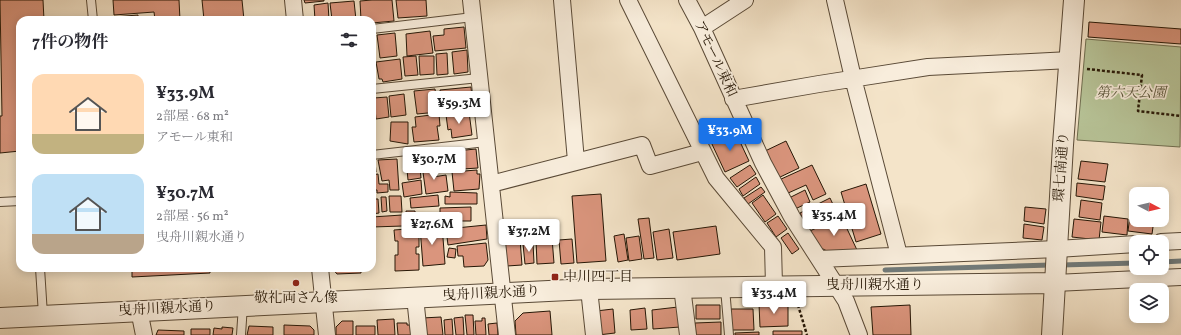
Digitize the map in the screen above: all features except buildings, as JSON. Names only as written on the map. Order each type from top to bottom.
[{"type":"street","points":[[293,0],[295,16]]},
{"type":"street","points":[[471,0],[507,335]]},
{"type":"street","points":[[562,0],[576,161]]},
{"type":"street","points":[[628,0],[716,178],[773,246],[783,285]]},
{"type":"street","name":"アモール東和","points":[[687,0],[702,28],[763,164],[792,217],[835,286],[846,300],[859,335]]},
{"type":"street","points":[[702,28],[745,0]]},
{"type":"street","points":[[835,0],[853,78],[899,256]]},
{"type":"street","name":"環七南通り","points":[[1052,335],[1057,249],[1076,64],[1074,0]]},
{"type":"street","points":[[733,99],[853,78],[928,67],[1076,64]]},
{"type":"street","points":[[491,184],[642,145],[650,166],[702,152]]},
{"type":"street","points":[[1169,242],[1181,241]]},
{"type":"street","points":[[819,259],[1129,244]]},
{"type":"street","points":[[320,272],[327,335]]},
{"type":"street","points":[[1055,283],[1181,277]]},
{"type":"street","name":"曳舟川親水通り","points":[[0,318],[589,289],[783,285],[835,286],[1055,283]]},
{"type":"street","points":[[682,287],[688,335]]},
{"type":"street","points":[[589,289],[594,335]]},
{"type":"street","points":[[415,297],[419,335]]},
{"type":"street","points":[[139,310],[144,335]]},
{"type":"lane","points":[[91,0],[93,16]]},
{"type":"lane","points":[[376,28],[473,17]]},
{"type":"lane","points":[[376,90],[479,78]]},
{"type":"lane","points":[[376,155],[486,142]]},
{"type":"lane","points":[[0,202],[16,200]]},
{"type":"lane","points":[[40,272],[43,315]]},
{"type":"lane","points":[[725,286],[728,335]]},
{"type":"lane","points":[[241,335],[243,305]]},
{"type":"path","points":[[1076,64],[1142,74],[1138,111],[1181,116]]},
{"type":"path","points":[[783,285],[807,335]]},
{"type":"green space","name":"第六天公園","points":[[1086,39],[1181,47],[1180,147],[1077,140]]},
{"type":"waterway","points":[[1169,262],[1181,261]]},
{"type":"waterway","points":[[1061,265],[1129,263]]},
{"type":"waterway","points":[[885,270],[1051,265]]},
{"type":"place","name":"中川四丁目","points":[[555,277]]},
{"type":"place","name":"敬礼両さん像","points":[[296,283]]}]
